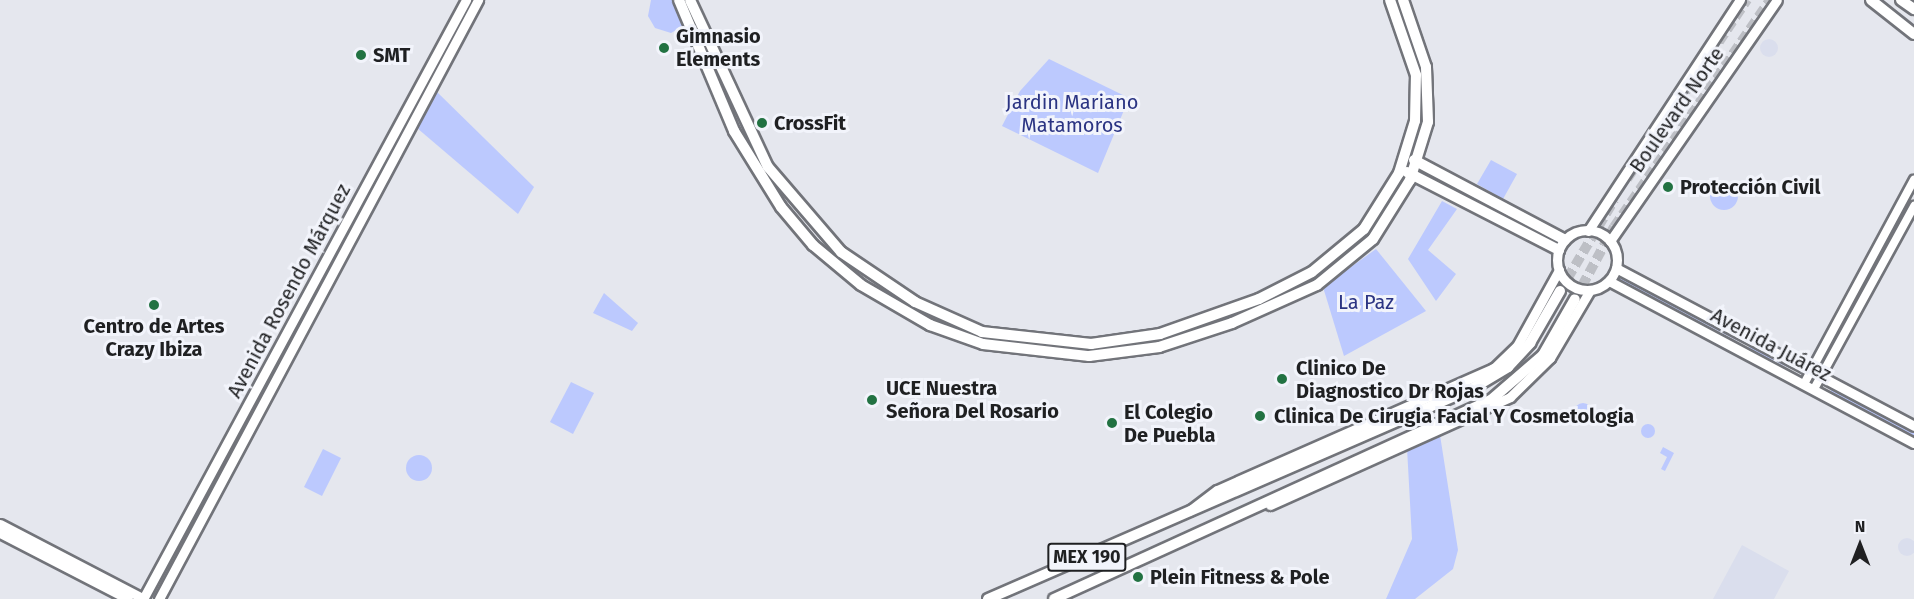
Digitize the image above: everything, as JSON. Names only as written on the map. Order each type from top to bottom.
[{"type":"main road","name":"Avenida Rosendo Márquez","points":[[143,599],[466,0]]},
{"type":"main road","name":"Avenida Rosendo Márquez","points":[[159,599],[478,0]]},
{"type":"main road","points":[[679,0],[734,131],[781,207],[813,245],[887,301],[930,325],[983,344],[1058,356],[1106,356],[1159,347],[1232,323],[1338,271],[1373,239],[1413,175],[1428,122],[1429,85],[1422,48],[1403,0]]},
{"type":"main road","points":[[690,0],[758,148],[807,217],[867,273],[982,332],[1068,344],[1110,343],[1181,328],[1259,299],[1312,272],[1349,244],[1379,208],[1400,169],[1406,156],[1415,121],[1416,75],[1390,0]]},
{"type":"main road","name":"Boulevard Norte","points":[[1588,231],[1740,0]]},
{"type":"main road","name":"Boulevard Norte","points":[[1610,241],[1777,0]]},
{"type":"main road","points":[[1871,0],[1914,34]]},
{"type":"main road","points":[[1901,0],[1914,9]]},
{"type":"main road","points":[[1406,156],[1565,240]]},
{"type":"main road","points":[[1400,169],[1559,250],[1565,240],[1588,231],[1610,241],[1616,268],[1610,280],[1590,290],[1571,286],[1559,270]]},
{"type":"main road","name":"MEX 190","points":[[988,599],[1185,515],[1217,490],[1494,368],[1517,346],[1559,270],[1559,250]]},
{"type":"main road","name":"Avenida Juárez","points":[[1616,268],[1914,426]]},
{"type":"main road","name":"Avenida Juárez","points":[[1610,280],[1914,443]]},
{"type":"main road","name":"MEX 190","points":[[1054,599],[1247,510],[1295,496],[1510,397],[1550,358],[1590,290]]},
{"type":"main road","points":[[1185,515],[1493,377],[1530,343],[1560,291]]},
{"type":"main road","points":[[1247,510],[1506,391],[1543,355],[1575,299]]},
{"type":"main road","points":[[0,524],[143,599]]},
{"type":"main road","points":[[0,534],[128,599]]},
{"type":"street","points":[[1804,384],[1914,180]]},
{"type":"street","points":[[1814,389],[1914,206]]},
{"type":"shaded area","points":[[1765,39],[1773,39],[1778,44],[1776,55],[1765,57],[1760,52],[1760,44]]},
{"type":"shaded area","points":[[1907,538],[1915,543],[1916,547],[1911,555],[1907,556],[1899,551],[1898,547],[1903,539]]},
{"type":"shaded area","points":[[1742,545],[1789,571],[1774,599],[1713,599]]},
{"type":"green space","points":[[651,0],[675,0],[685,25],[671,33],[655,28],[648,16]]},
{"type":"green space","name":"Jardin Mariano Matamoros","points":[[1049,59],[1129,98],[1098,173],[1002,126],[1020,91]]},
{"type":"green space","points":[[436,91],[534,187],[518,214],[417,128]]},
{"type":"green space","points":[[1491,160],[1517,174],[1503,199],[1477,184]]},
{"type":"green space","points":[[1427,171],[1501,212],[1426,175]]},
{"type":"green space","points":[[1724,182],[1734,186],[1738,196],[1734,206],[1724,210],[1714,206],[1710,196],[1714,186]]},
{"type":"green space","points":[[1442,201],[1457,209],[1428,250],[1456,274],[1436,301],[1408,259]]},
{"type":"green space","name":"La Paz","points":[[1376,249],[1426,311],[1344,356],[1323,287]]},
{"type":"green space","points":[[1620,275],[1738,338],[1738,341],[1617,279]]},
{"type":"green space","points":[[604,293],[638,323],[632,331],[593,313]]},
{"type":"green space","points":[[1751,345],[1802,371],[1803,374],[1748,349]]},
{"type":"green space","points":[[571,382],[594,393],[573,434],[550,422]]},
{"type":"green space","points":[[1832,388],[1914,431],[1914,437],[1830,392]]},
{"type":"green space","points":[[1583,403],[1589,406],[1592,412],[1589,418],[1583,421],[1577,418],[1574,412],[1577,406]]},
{"type":"green space","points":[[1645,424],[1651,424],[1655,431],[1651,438],[1645,438],[1641,434],[1641,428]]},
{"type":"green space","points":[[1440,435],[1458,550],[1453,569],[1415,599],[1386,599],[1412,539],[1407,448]]},
{"type":"green space","points":[[1663,447],[1674,453],[1665,471],[1661,469],[1667,457],[1660,453]]},
{"type":"green space","points":[[323,449],[341,458],[322,496],[304,487]]},
{"type":"green space","points":[[419,455],[428,459],[432,468],[428,477],[419,481],[410,477],[406,468],[410,459]]},
{"type":"tunnel","points":[[1627,179],[1747,0]]},
{"type":"tunnel","points":[[1575,299],[1614,227],[1770,0]]},
{"type":"tunnel","points":[[1560,291],[1614,200]]},
{"type":"place","name":"Gimnasio Elements","points":[[664,48]]},
{"type":"place","name":"SMT","points":[[361,55]]},
{"type":"place","name":"CrossFit","points":[[762,123]]},
{"type":"place","name":"Protección Civil","points":[[1668,187]]},
{"type":"place","name":"Centro de Artes Crazy Ibiza","points":[[154,305]]},
{"type":"place","name":"Clinico De Diagnostico Dr Rojas","points":[[1282,379]]},
{"type":"place","name":"UCE Nuestra Señora Del Rosario","points":[[872,400]]},
{"type":"place","name":"Clinica De Cirugia Facial Y Cosmetologia","points":[[1260,416]]},
{"type":"place","name":"El Colegio De Puebla","points":[[1112,423]]},
{"type":"place","name":"Plein Fitness & Pole","points":[[1138,577]]}]
